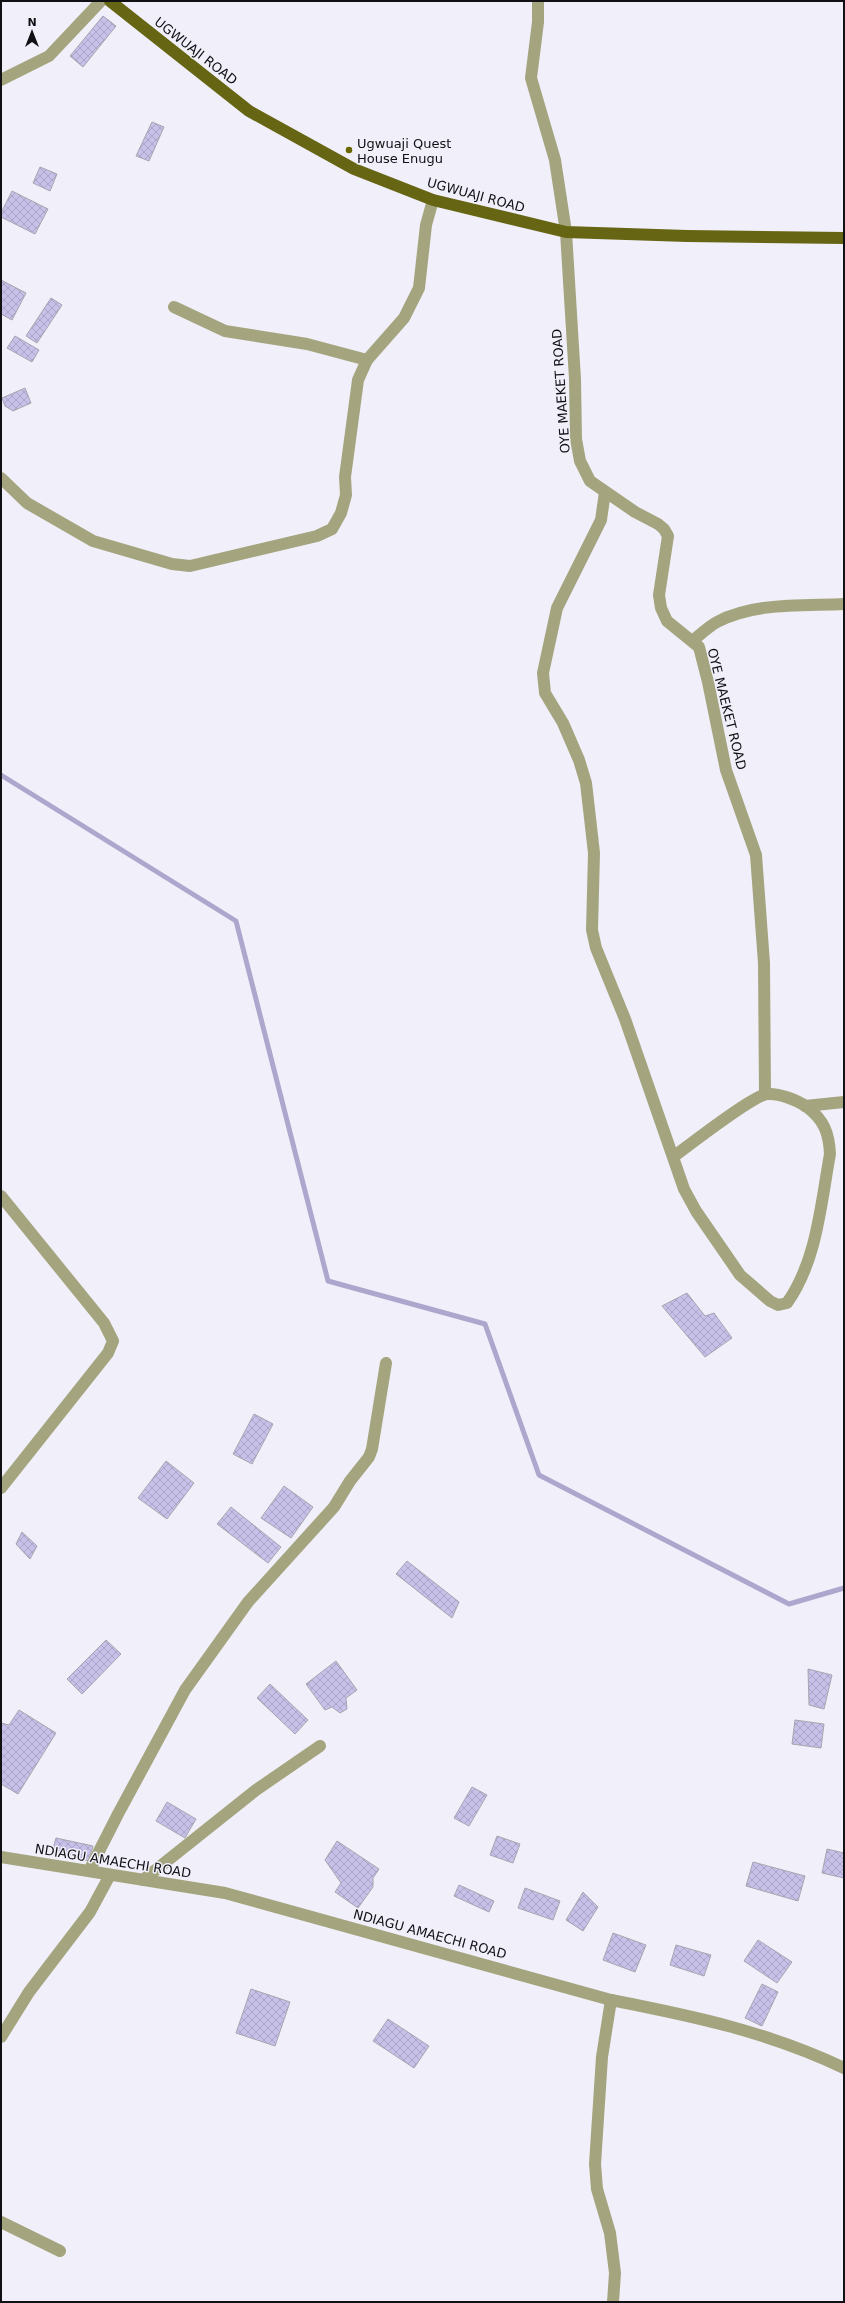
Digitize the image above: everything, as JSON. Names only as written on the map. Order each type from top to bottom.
[{"type":"main road","name":"UGWUAJI ROAD","points":[[110,1],[249,111],[354,169],[433,200],[566,232],[687,236],[844,238]]},
{"type":"street","points":[[1,80],[49,56],[101,1]]},
{"type":"street","name":"OYE MAEKET ROAD","points":[[538,1],[538,22],[532,78],[555,160],[566,232],[575,379],[576,439],[580,461],[590,481],[664,529],[668,536],[659,595],[661,608],[667,621],[699,647],[708,682],[726,770],[751,838],[759,869],[766,1033],[765,1094]]},
{"type":"street","points":[[1,478],[27,503],[93,541],[172,564],[190,566],[317,536],[332,529],[338,522],[346,495],[345,477],[358,380],[367,360],[404,318],[414,300],[422,275],[426,225],[433,200]]},
{"type":"street","points":[[174,307],[226,331],[307,344],[367,360]]},
{"type":"street","points":[[605,492],[601,520],[557,608],[543,673],[545,693],[563,723],[579,760],[586,783],[594,853],[592,930],[596,948],[625,1020],[684,1189],[696,1211],[740,1275],[770,1300],[782,1305],[787,1303],[792,1296],[810,1258],[830,1154],[829,1138],[825,1125],[817,1115],[805,1106],[780,1096],[765,1094],[706,1132],[673,1157]]},
{"type":"street","points":[[692,641],[717,622],[737,614],[774,607],[844,604]]},
{"type":"street","points":[[805,1106],[844,1102]]},
{"type":"street","points":[[1,1196],[104,1323],[113,1341],[108,1353],[5,1474],[1,1488]]},
{"type":"street","points":[[89,1872],[118,1814],[185,1690],[248,1602],[334,1507],[350,1481],[369,1457],[372,1449],[386,1363]]},
{"type":"street","points":[[143,1880],[256,1790],[320,1746]]},
{"type":"street","name":"NDIAGU AMAECHI ROAD","points":[[1,1858],[225,1893],[611,2000],[675,2012],[746,2030],[804,2049],[844,2068]]},
{"type":"street","points":[[1,2037],[29,1992],[90,1912],[110,1875]]},
{"type":"street","points":[[611,2000],[602,2057],[595,2164],[597,2189],[610,2233],[615,2273],[613,2302]]},
{"type":"street","points":[[1,2222],[60,2251]]},
{"type":"building","points":[[103,16],[116,26],[83,67],[70,56]]},
{"type":"building","points":[[152,122],[164,127],[149,161],[136,156]]},
{"type":"building","points":[[40,167],[57,174],[50,191],[33,183]]},
{"type":"building","points":[[12,191],[48,209],[35,234],[1,217],[1,213]]},
{"type":"building","points":[[1,280],[26,293],[12,320],[1,314]]},
{"type":"building","points":[[51,298],[62,305],[37,343],[26,336]]},
{"type":"building","points":[[15,336],[39,350],[32,362],[7,348]]},
{"type":"building","points":[[25,388],[31,403],[13,411],[5,406],[2,398]]},
{"type":"building","points":[[687,1293],[705,1316],[714,1313],[732,1338],[705,1357],[662,1306]]},
{"type":"building","points":[[254,1414],[273,1424],[252,1464],[233,1454]]},
{"type":"building","points":[[166,1461],[194,1483],[167,1519],[138,1498]]},
{"type":"building","points":[[284,1486],[313,1507],[291,1538],[261,1518]]},
{"type":"building","points":[[231,1507],[281,1547],[268,1563],[217,1524]]},
{"type":"building","points":[[22,1532],[37,1546],[30,1559],[16,1544]]},
{"type":"building","points":[[407,1561],[459,1602],[452,1618],[396,1574]]},
{"type":"building","points":[[106,1640],[121,1654],[82,1694],[67,1679]]},
{"type":"building","points":[[336,1661],[357,1690],[346,1698],[347,1709],[340,1713],[332,1707],[325,1710],[306,1684]]},
{"type":"building","points":[[808,1669],[832,1675],[824,1709],[809,1705]]},
{"type":"building","points":[[270,1684],[308,1720],[295,1734],[257,1698]]},
{"type":"building","points":[[19,1710],[56,1733],[18,1794],[1,1784],[1,1723],[9,1725]]},
{"type":"building","points":[[795,1720],[824,1724],[821,1748],[792,1744]]},
{"type":"building","points":[[472,1787],[487,1795],[469,1826],[454,1818]]},
{"type":"building","points":[[167,1802],[196,1819],[185,1838],[156,1821]]},
{"type":"building","points":[[497,1836],[520,1844],[513,1863],[490,1855]]},
{"type":"building","points":[[56,1838],[93,1846],[89,1861],[52,1852]]},
{"type":"building","points":[[337,1841],[379,1869],[373,1878],[373,1887],[358,1908],[335,1892],[341,1883],[325,1860]]},
{"type":"building","points":[[827,1849],[844,1853],[844,1878],[822,1873]]},
{"type":"building","points":[[753,1862],[805,1876],[798,1901],[746,1886]]},
{"type":"building","points":[[459,1885],[494,1901],[489,1912],[454,1896]]},
{"type":"building","points":[[525,1888],[560,1901],[553,1920],[518,1908]]},
{"type":"building","points":[[583,1892],[598,1907],[583,1931],[566,1920]]},
{"type":"building","points":[[613,1933],[646,1945],[635,1972],[603,1960]]},
{"type":"building","points":[[758,1940],[792,1962],[777,1983],[744,1961]]},
{"type":"building","points":[[676,1945],[711,1955],[704,1976],[670,1965]]},
{"type":"building","points":[[762,1984],[778,1992],[762,2026],[745,2018]]},
{"type":"building","points":[[251,1989],[290,2002],[275,2046],[236,2033]]},
{"type":"building","points":[[388,2019],[429,2046],[414,2068],[373,2041]]},
{"type":"waterway","points":[[1,775],[236,921],[328,1281],[485,1324],[539,1475],[789,1604],[844,1588]]},
{"type":"place","name":"Ugwuaji Quest House Enugu","points":[[349,150]]}]
